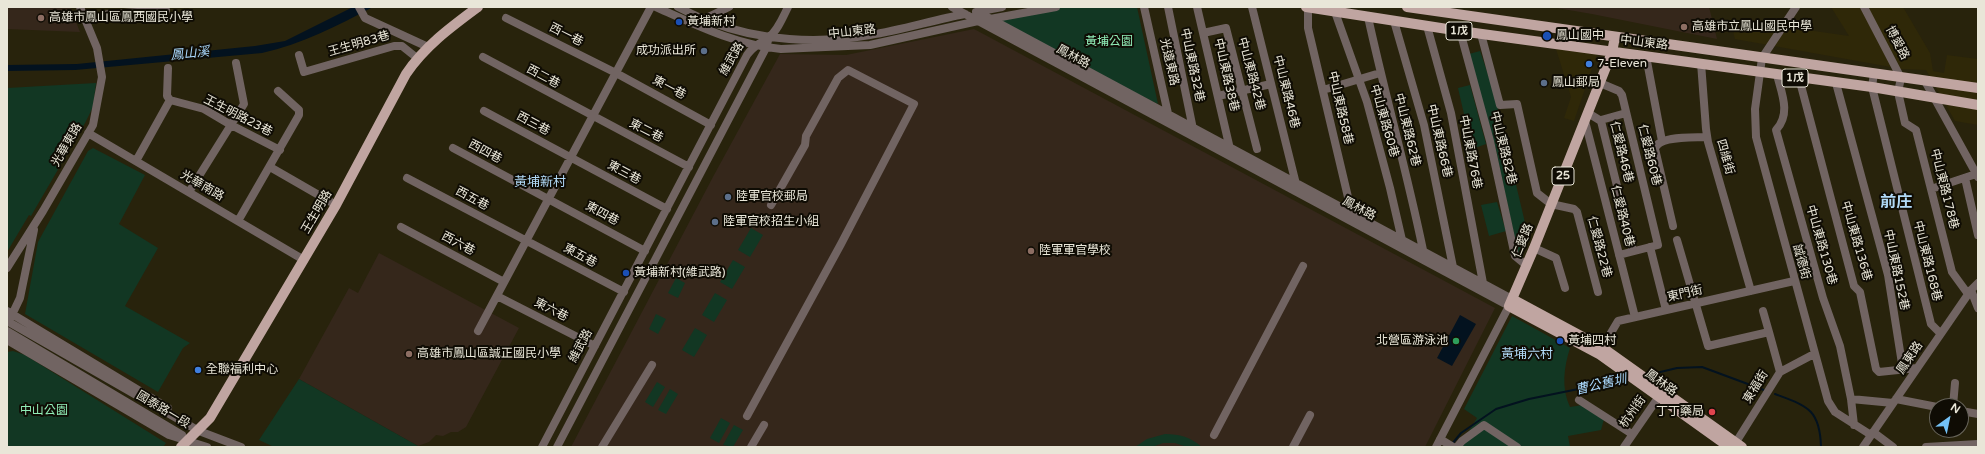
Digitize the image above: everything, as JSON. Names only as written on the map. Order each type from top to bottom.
[{"type":"main road","name":"王生明路","points":[[185,445],[210,418],[336,206],[406,74],[417,58],[439,36],[478,7]]},
{"type":"main road","name":"中山東路","points":[[1307,7],[1460,32],[1872,87],[1978,105]]},
{"type":"main road","name":"中山東路","points":[[1407,7],[1978,88]]},
{"type":"main road","name":"仁愛路","points":[[1511,302],[1527,266],[1600,83],[1612,52],[1615,37]]},
{"type":"main road","name":"鳳林路","points":[[1511,302],[1601,351],[1660,394],[1737,446]]},
{"type":"street","points":[[80,7],[86,20],[109,14],[166,10]]},
{"type":"street","points":[[359,7],[365,18],[428,47]]},
{"type":"street","points":[[478,331],[651,7]]},
{"type":"street","name":"中山東路","points":[[656,7],[736,41],[766,48],[831,48],[870,45],[977,21],[1056,7]]},
{"type":"street","name":"中山東路","points":[[678,7],[730,29],[769,37],[830,40],[870,35],[1002,7]]},
{"type":"street","points":[[704,19],[729,7]]},
{"type":"street","points":[[769,37],[777,28],[788,7]]},
{"type":"street","name":"鳳林路","points":[[952,7],[1169,119],[1511,302]]},
{"type":"street","name":"光遠東路","points":[[1144,7],[1169,119]]},
{"type":"street","name":"中山東路32巷","points":[[1168,7],[1193,129]]},
{"type":"street","name":"中山東路38巷","points":[[1197,7],[1230,149]]},
{"type":"street","name":"中山東路46巷","points":[[1252,7],[1296,184]]},
{"type":"street","name":"中山東路58巷","points":[[1307,7],[1308,28],[1352,214]]},
{"type":"street","points":[[1762,58],[1796,7]]},
{"type":"street","name":"博愛路","points":[[1864,7],[1901,78],[1898,92]]},
{"type":"street","name":"鳳林路","points":[[978,12],[1169,119],[1193,129],[1423,250],[1483,283],[1511,302]]},
{"type":"street","name":"中山東路60巷","points":[[1335,12],[1367,102],[1402,240]]},
{"type":"street","name":"中山東路62巷","points":[[1368,17],[1423,250]]},
{"type":"street","name":"西一巷","points":[[506,18],[616,73]]},
{"type":"street","name":"光華東路","points":[[7,268],[43,211],[93,125],[102,77],[97,48],[86,20]]},
{"type":"street","name":"中山東路66巷","points":[[1394,21],[1424,126],[1453,267]]},
{"type":"street","name":"中山東路76巷","points":[[1427,26],[1451,113],[1483,283]]},
{"type":"street","name":"中山東路42巷","points":[[1203,33],[1226,28],[1257,149]]},
{"type":"street","name":"中山東路82巷","points":[[1460,32],[1490,141],[1516,256],[1527,266]]},
{"type":"street","points":[[1480,34],[1500,106],[1517,104],[1537,194],[1551,204]]},
{"type":"street","name":"維武路","points":[[542,447],[747,55],[754,45],[769,37]]},
{"type":"street","name":"維武路","points":[[557,447],[766,48],[769,37]]},
{"type":"street","name":"王生明83巷","points":[[299,55],[304,72],[394,46],[402,46],[417,58]]},
{"type":"street","points":[[1646,56],[1662,141],[1656,145],[1655,149],[1673,226]]},
{"type":"street","name":"西二巷","points":[[483,57],[592,117]]},
{"type":"street","name":"誠德街","points":[[1762,58],[1759,72],[1754,122],[1756,137],[1814,354],[1830,407],[1854,425],[1893,447]]},
{"type":"street","points":[[189,192],[244,104],[236,63]]},
{"type":"street","points":[[1701,63],[1707,137]]},
{"type":"street","points":[[136,161],[170,100],[168,96],[168,68]]},
{"type":"street","points":[[747,416],[841,244],[914,104],[848,70],[838,78],[806,136],[805,145],[771,204]]},
{"type":"street","name":"東一巷","points":[[616,73],[711,124]]},
{"type":"street","points":[[1323,90],[1380,73]]},
{"type":"street","name":"中山東路168巷","points":[[1874,73],[1872,87],[1930,324],[1940,334]]},
{"type":"street","name":"中山東路130巷","points":[[1777,75],[1785,106],[1784,120],[1776,130],[1824,298],[1840,346],[1851,399],[1854,425]]},
{"type":"street","name":"中山東路136巷","points":[[1799,78],[1854,286],[1860,292],[1876,369],[1879,372],[1917,368]]},
{"type":"street","points":[[1925,81],[1977,176],[1965,178],[1931,189]]},
{"type":"street","name":"仁愛路60巷","points":[[1600,83],[1621,93],[1658,245],[1650,247]]},
{"type":"street","name":"中山東路152巷","points":[[1836,83],[1888,275],[1903,370]]},
{"type":"street","points":[[1218,96],[1271,84]]},
{"type":"street","points":[[238,220],[299,115],[299,110],[278,91]]},
{"type":"street","name":"中山東路178巷","points":[[1898,92],[1905,123],[1916,130],[1918,134],[1952,272],[1969,292],[1978,308]]},
{"type":"street","name":"王生明路23巷","points":[[170,100],[204,109],[230,125],[280,150]]},
{"type":"street","name":"西三巷","points":[[484,111],[570,158]]},
{"type":"street","points":[[1601,120],[1626,113]]},
{"type":"street","name":"東二巷","points":[[592,117],[689,167]]},
{"type":"street","name":"仁愛路46巷","points":[[1586,117],[1601,120],[1633,251]]},
{"type":"street","name":"仁愛路40巷","points":[[1586,117],[1635,318]]},
{"type":"street","name":"光華南路","points":[[88,133],[304,260]]},
{"type":"street","name":"四維街","points":[[1662,141],[1707,137],[1751,291]]},
{"type":"street","name":"西四巷","points":[[453,148],[548,200]]},
{"type":"street","name":"東三巷","points":[[570,158],[667,209]]},
{"type":"street","points":[[270,167],[336,206]]},
{"type":"street","name":"西五巷","points":[[407,178],[526,241]]},
{"type":"street","points":[[1965,178],[1978,235]]},
{"type":"street","name":"東四巷","points":[[548,200],[645,251]]},
{"type":"street","name":"仁愛路22巷","points":[[1551,204],[1574,210],[1579,215],[1598,292]]},
{"type":"street","name":"光華東路","points":[[9,319],[20,298],[32,238],[43,211]]},
{"type":"street","name":"西六巷","points":[[401,227],[504,282]]},
{"type":"street","points":[[1677,240],[1708,346],[1769,332]]},
{"type":"street","name":"東五巷","points":[[526,241],[624,292]]},
{"type":"street","points":[[1619,255],[1650,247],[1666,310]]},
{"type":"street","points":[[1534,248],[1556,258],[1565,288]]},
{"type":"street","points":[[1214,435],[1303,266]]},
{"type":"street","name":"東門街","points":[[1601,351],[1618,321],[1794,281]]},
{"type":"street","name":"鳳東路","points":[[1863,447],[1969,292],[1978,283]]},
{"type":"street","name":"東六巷","points":[[497,296],[595,346]]},
{"type":"street","name":"仁愛路","points":[[1436,447],[1442,440],[1511,302]]},
{"type":"street","points":[[1763,311],[1780,372]]},
{"type":"street","name":"國泰路一段","points":[[9,319],[48,340],[199,431]]},
{"type":"street","name":"國泰路一段","points":[[7,331],[185,445]]},
{"type":"street","name":"國泰路一段","points":[[7,340],[185,445]]},
{"type":"street","name":"東福街","points":[[1737,446],[1780,372],[1814,354]]},
{"type":"street","points":[[602,447],[652,365]]},
{"type":"street","points":[[1953,398],[1956,383]]},
{"type":"street","name":"杭州街","points":[[1624,447],[1660,394]]},
{"type":"street","points":[[1851,399],[1895,401],[1929,406]]},
{"type":"street","points":[[1579,400],[1632,434]]},
{"type":"street","points":[[1293,447],[1310,415]]},
{"type":"street","points":[[1457,447],[1462,441],[1484,424],[1517,447]]},
{"type":"street","points":[[751,447],[764,425]]},
{"type":"street","points":[[199,431],[241,447]]},
{"type":"street","points":[[1442,440],[1453,447]]},
{"type":"street","points":[[1926,447],[1978,444]]},
{"type":"street","points":[[185,445],[207,447]]},
{"type":"shaded area","name":"高雄市鳳山區鳳西國民小學","points":[[7,7],[70,7],[80,32],[7,29]]},
{"type":"shaded area","name":"高雄市立鳳山國民中學","points":[[1551,7],[1709,7],[1717,39],[1592,14]]},
{"type":"shaded area","points":[[1831,7],[1903,7],[1930,53],[1933,71],[1944,73],[1947,55],[1978,59],[1978,125],[1955,121],[1926,70],[1902,69],[1735,39],[1730,19],[1849,36]]},
{"type":"shaded area","name":"陸軍軍官學校","points":[[974,29],[1495,308],[1425,447],[571,447],[714,175],[780,54],[846,55]]},
{"type":"shaded area","points":[[1556,49],[1597,54],[1574,121],[1564,118],[1571,97]]},
{"type":"shaded area","name":"高雄市鳳山區誠正國民小學","points":[[379,253],[519,328],[466,427],[458,432],[451,432],[443,436],[436,435],[429,442],[418,446],[299,379],[349,288],[358,293]]},
{"type":"green space","name":"黃埔公園","points":[[1061,7],[1137,7],[1158,104],[1007,29],[991,19]]},
{"type":"green space","points":[[1480,51],[1494,92],[1527,231],[1518,254],[1496,150],[1469,54]]},
{"type":"green space","points":[[96,83],[93,107],[85,123],[31,216],[29,215],[7,252],[7,88]]},
{"type":"green space","points":[[1470,85],[1486,144],[1472,149],[1458,88]]},
{"type":"green space","points":[[93,148],[145,175],[119,224],[158,248],[125,306],[190,343],[183,348],[158,392],[25,314],[38,242],[88,151]]},
{"type":"green space","points":[[1497,202],[1506,231],[1489,236],[1481,205]]},
{"type":"green space","points":[[751,228],[763,235],[750,257],[738,250]]},
{"type":"green space","points":[[733,260],[745,267],[732,289],[720,282]]},
{"type":"green space","points":[[676,278],[685,283],[678,298],[668,293]]},
{"type":"green space","points":[[715,293],[727,300],[714,322],[702,315]]},
{"type":"green space","points":[[656,314],[666,319],[658,334],[649,329]]},
{"type":"green space","points":[[1512,316],[1570,348],[1564,378],[1567,400],[1570,407],[1583,405],[1604,419],[1601,430],[1568,436],[1570,447],[1459,447],[1477,418],[1464,409]]},
{"type":"green space","points":[[695,328],[707,335],[694,357],[682,350]]},
{"type":"green space","name":"中山公園","points":[[13,351],[25,355],[166,443],[163,447],[7,447],[7,352]]},
{"type":"green space","points":[[299,379],[418,446],[274,447],[259,440]]},
{"type":"green space","points":[[657,382],[665,387],[653,407],[645,402]]},
{"type":"green space","points":[[670,389],[678,394],[666,414],[658,410]]},
{"type":"green space","points":[[721,418],[730,423],[719,443],[710,438]]},
{"type":"green space","points":[[734,425],[743,430],[733,447],[723,445]]},
{"type":"green space","points":[[1165,434],[1185,437],[1202,447],[1187,447],[1175,443],[1163,443],[1152,447],[1135,447],[1147,439]]},
{"type":"water","name":"鳳山溪","points":[[353,7],[373,7],[333,28],[305,40],[262,53],[75,70],[7,71],[7,65],[77,64],[255,46],[285,41]]},
{"type":"water","name":"北營區游泳池","points":[[1460,315],[1476,324],[1452,366],[1437,358]]},
{"type":"waterway","name":"曹公舊圳","points":[[1648,375],[1677,368],[1702,367],[1764,390]]},
{"type":"waterway","name":"曹公舊圳","points":[[1452,444],[1461,433],[1496,409],[1529,399],[1628,379]]},
{"type":"waterway","name":"曹公舊圳","points":[[1775,394],[1796,402],[1810,411],[1818,424],[1821,447]]},
{"type":"place","name":"高雄市鳳山區鳳西國民小學","points":[[41,18]]},
{"type":"place","name":"黃埔新村","points":[[679,22]]},
{"type":"place","name":"高雄市立鳳山國民中學","points":[[1684,27]]},
{"type":"place","name":"鳳山國中","points":[[1547,36]]},
{"type":"place","name":"成功派出所","points":[[704,51]]},
{"type":"place","name":"7-Eleven","points":[[1589,64]]},
{"type":"place","name":"鳳山郵局","points":[[1544,83]]},
{"type":"place","name":"陸軍官校郵局","points":[[728,197]]},
{"type":"place","name":"陸軍官校招生小組","points":[[715,222]]},
{"type":"place","name":"陸軍軍官學校","points":[[1031,251]]},
{"type":"place","name":"黃埔新村(維武路)","points":[[626,273]]},
{"type":"place","name":"北營區游泳池","points":[[1456,341]]},
{"type":"place","name":"黃埔四村","points":[[1560,341]]},
{"type":"place","name":"高雄市鳳山區誠正國民小學","points":[[409,354]]},
{"type":"place","name":"全聯福利中心","points":[[198,370]]},
{"type":"place","name":"丁丁藥局","points":[[1712,412]]},
{"type":"district","name":"黃埔新村","points":[[540,183]]},
{"type":"district","name":"前庄","points":[[1896,203]]},
{"type":"district","name":"黃埔六村","points":[[1527,355]]}]
